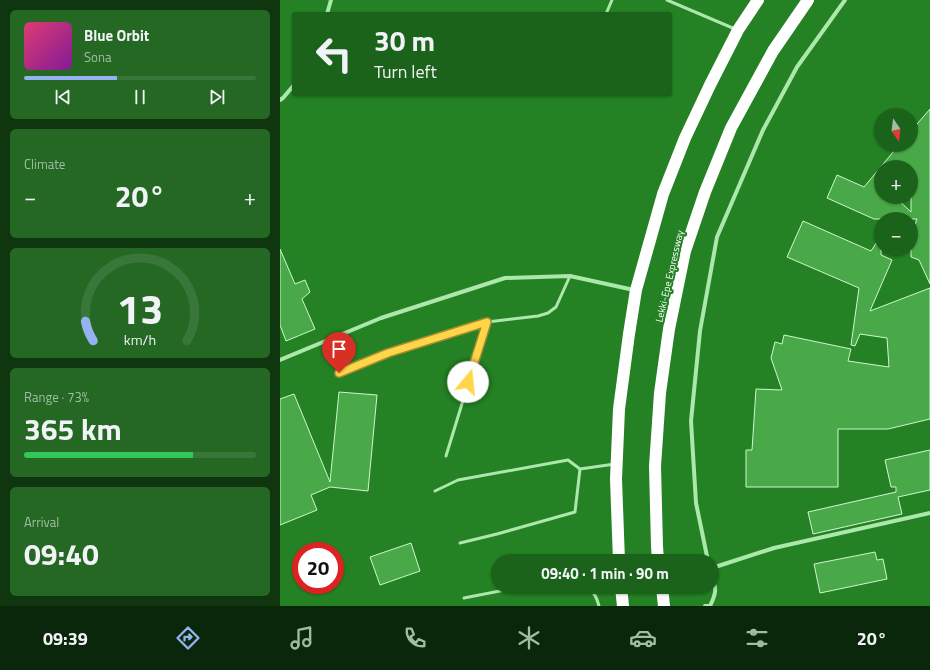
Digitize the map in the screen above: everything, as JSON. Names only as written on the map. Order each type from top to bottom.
[{"type":"highway","points":[[619,554],[616,463],[619,408],[636,290],[663,194],[685,138],[738,30],[758,0]]},
{"type":"highway","name":"Lekki-Epe Expressway","points":[[658,554],[655,466],[660,392],[669,329],[685,251],[705,192],[731,128],[773,51],[808,0]]},
{"type":"highway","points":[[622,594],[623,606]]},
{"type":"highway","points":[[663,594],[664,606]]},
{"type":"street","points":[[328,12],[331,0]]},
{"type":"street","points":[[707,554],[696,503],[691,421],[700,330],[717,237],[763,130],[797,67],[845,0]]},
{"type":"street","points":[[280,100],[292,87]]},
{"type":"street","points":[[280,360],[381,318],[505,278],[570,276],[636,290]]},
{"type":"street","points":[[719,566],[774,548],[930,513]]},
{"type":"street","points":[[705,606],[710,606],[715,594]]},
{"type":"lane","points":[[607,12],[612,0]]},
{"type":"lane","points":[[667,0],[738,30]]},
{"type":"lane","points":[[339,373],[388,353],[487,322],[538,316],[548,313],[556,307],[570,276]]},
{"type":"lane","points":[[446,456],[487,322]]},
{"type":"lane","points":[[435,491],[458,480],[568,460],[580,469],[616,463]]},
{"type":"lane","points":[[460,543],[575,512],[580,469]]},
{"type":"lane","points":[[464,598],[491,593]]},
{"type":"lane","points":[[595,594],[599,606]]},
{"type":"building","points":[[930,109],[930,284],[919,260],[911,257],[918,256],[918,212],[911,212],[911,204],[918,204],[918,160],[886,160],[893,152],[918,152],[918,123]]},
{"type":"building","points":[[837,175],[864,187],[874,175],[874,204],[902,204],[911,212],[874,212],[874,219],[827,198]]},
{"type":"building","points":[[803,221],[871,251],[874,246],[874,256],[883,256],[892,260],[870,311],[930,288],[930,419],[888,429],[838,429],[838,487],[746,487],[746,450],[752,450],[756,389],[782,390],[771,358],[775,342],[782,344],[784,335],[851,349],[848,361],[889,367],[887,338],[860,334],[855,346],[851,345],[859,288],[787,257]]},
{"type":"building","points":[[280,249],[295,284],[305,280],[310,292],[302,299],[315,329],[286,341],[280,325]]},
{"type":"building","points":[[339,392],[377,395],[368,491],[330,487],[311,495],[317,510],[280,525],[280,399],[294,394],[330,482]]},
{"type":"building","points":[[930,450],[930,490],[898,497],[902,514],[813,534],[808,512],[896,492],[896,487],[891,487],[885,460]]},
{"type":"building","points":[[411,543],[420,571],[380,585],[370,557]]},
{"type":"building","points":[[875,552],[877,560],[883,559],[887,579],[820,593],[814,564]]},
{"type":"route","points":[[339,373],[388,353],[487,322],[468,382]]}]
